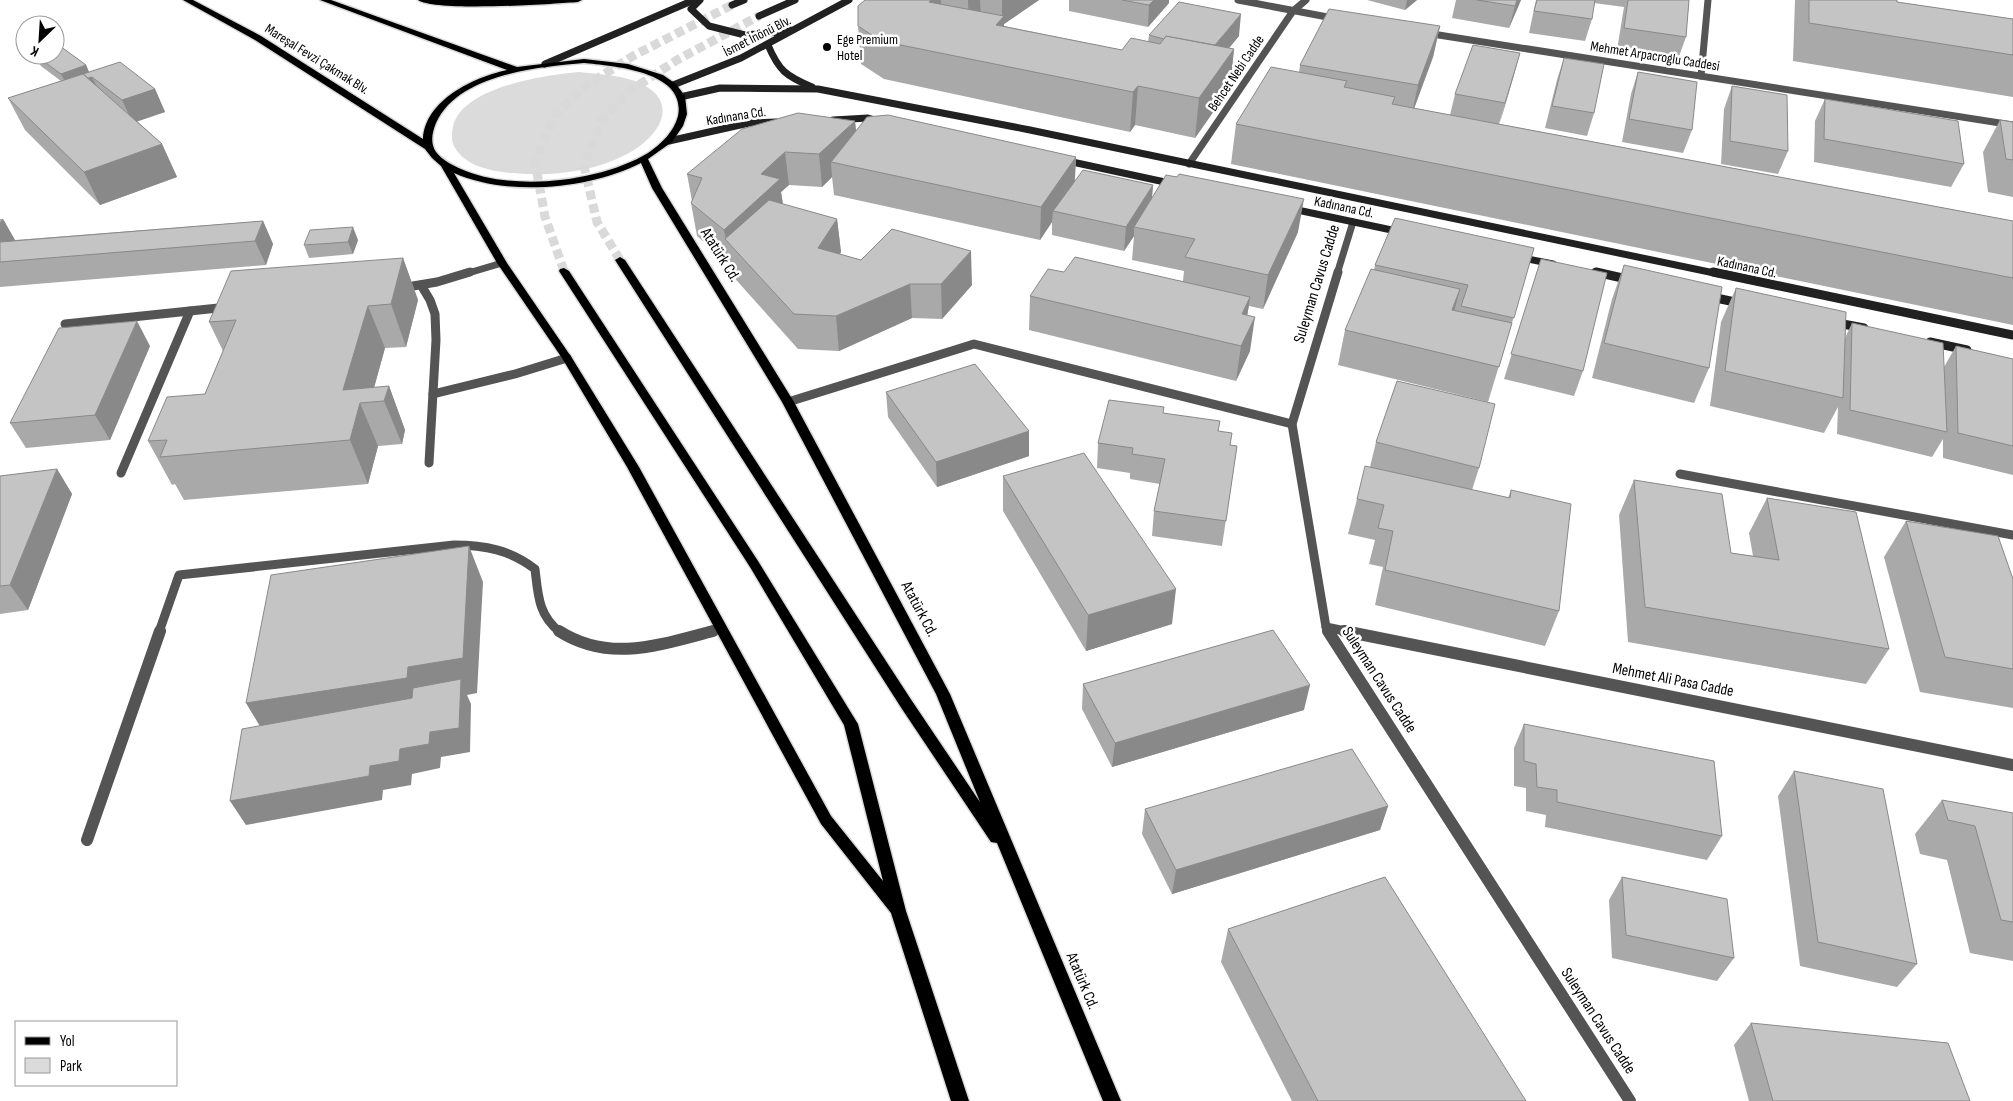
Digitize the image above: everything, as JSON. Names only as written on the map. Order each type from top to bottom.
[{"type":"main road","name":"Mareşal Fevzi Çakmak Blv.","points":[[187,0],[258,38],[429,147],[445,166]]},
{"type":"main road","points":[[324,0],[516,70]]},
{"type":"main road","points":[[422,0],[448,3],[539,3],[578,0]]},
{"type":"main road","points":[[429,147],[428,126],[443,105],[469,87],[516,70],[545,64],[584,61],[621,64],[651,72],[672,85],[684,102],[682,121],[669,141],[643,158],[605,174],[561,183],[515,185],[475,178],[445,166]]},
{"type":"main road","name":"Atatürk Cd.","points":[[643,158],[657,188],[788,402],[943,694],[1112,1101]]},
{"type":"main road","points":[[445,166],[502,263],[566,358],[634,467],[826,820],[898,911]]},
{"type":"main road","points":[[620,260],[907,705],[1012,859]]},
{"type":"main road","points":[[564,271],[754,564],[851,724],[898,911],[960,1101]]},
{"type":"street","points":[[545,64],[694,0]]},
{"type":"street","points":[[700,0],[691,9],[709,26],[745,34],[780,32],[809,22]]},
{"type":"street","points":[[732,6],[744,0]]},
{"type":"street","name":"İsmet İnönü Blv.","points":[[759,16],[794,0]]},
{"type":"street","name":"İsmet İnönü Blv.","points":[[672,85],[710,73],[768,45],[849,0]]},
{"type":"street","points":[[1238,0],[1350,21]]},
{"type":"street","name":"Behcet Nebi Cadde","points":[[1189,164],[1293,11],[1306,0]]},
{"type":"street","points":[[1701,76],[1708,0]]},
{"type":"street","name":"Mehmet Arpacroglu Caddesi","points":[[1418,32],[2013,125]]},
{"type":"street","points":[[768,45],[778,68],[785,75],[818,89]]},
{"type":"street","name":"Kadınana Cd.","points":[[680,97],[720,88],[818,89],[1030,130],[2013,336]]},
{"type":"street","points":[[829,120],[868,118],[888,123]]},
{"type":"street","name":"Kadınana Cd.","points":[[669,141],[750,123],[789,122]]},
{"type":"street","points":[[1052,158],[1178,185]]},
{"type":"street","name":"Kadınana Cd.","points":[[1275,206],[1411,234]]},
{"type":"street","name":"Suleyman Cavus Cadde","points":[[1353,222],[1292,424],[1326,627],[1630,1101]]},
{"type":"street","points":[[1508,254],[1566,267]]},
{"type":"street","points":[[388,290],[437,282],[502,263]]},
{"type":"street","points":[[1586,271],[1644,283]]},
{"type":"street","points":[[420,285],[430,300],[435,314],[436,340],[429,463]]},
{"type":"street","points":[[1702,295],[1751,305]]},
{"type":"street","points":[[66,324],[240,305]]},
{"type":"street","points":[[122,473],[190,310]]},
{"type":"street","points":[[1819,319],[1877,331]]},
{"type":"street","points":[[1926,341],[1974,351]]},
{"type":"street","points":[[788,402],[974,344],[1292,424]]},
{"type":"street","points":[[433,394],[515,374],[566,358]]},
{"type":"street","points":[[1680,474],[2013,535]]},
{"type":"street","points":[[86,840],[179,575],[454,544],[479,545],[503,549],[523,559],[535,569],[542,610],[551,624],[566,636],[585,645],[627,650],[722,628]]},
{"type":"street","name":"Mehmet Ali Pasa Cadde","points":[[1326,627],[2013,764]]},
{"type":"green space","points":[[579,72],[621,77],[635,81],[650,89],[658,97],[662,107],[662,118],[650,138],[627,154],[600,165],[572,172],[542,174],[491,170],[475,165],[463,157],[454,146],[452,140],[453,127],[459,113],[471,102],[488,93],[527,80]]},
{"type":"building","points":[[865,0],[931,0],[929,2],[1004,16],[996,25],[1122,50],[1131,38],[1160,44],[1166,36],[1234,49],[1199,98],[1138,86],[1133,92],[881,41],[858,26],[858,6]]},
{"type":"building","points":[[1122,0],[1154,0],[1149,5]]},
{"type":"building","points":[[1477,0],[1517,0],[1515,6]]},
{"type":"building","points":[[1537,0],[1595,0],[1592,19],[1534,11]]},
{"type":"building","points":[[1628,0],[1689,0],[1686,37],[1624,28]]},
{"type":"building","points":[[1809,0],[1897,0],[1897,2],[2013,19],[2013,55],[1809,23]]},
{"type":"building","points":[[1179,2],[1241,14],[1215,45],[1166,36],[1164,39],[1149,35]]},
{"type":"building","points":[[1329,9],[1440,26],[1418,85],[1300,65]]},
{"type":"building","points":[[1473,45],[1520,53],[1505,103],[1455,94]]},
{"type":"building","points":[[65,50],[86,65],[61,74],[49,65],[65,65]]},
{"type":"building","points":[[1564,58],[1604,64],[1594,113],[1552,106]]},
{"type":"building","points":[[120,62],[155,89],[122,100],[92,77],[88,78],[83,74]]},
{"type":"building","points":[[1271,67],[1347,81],[1344,87],[1395,97],[1392,104],[2013,221],[2013,278],[1236,124]]},
{"type":"building","points":[[1638,72],[1697,82],[1692,130],[1629,119]]},
{"type":"building","points":[[83,74],[162,144],[84,172],[8,98]]},
{"type":"building","points":[[1732,86],[1787,95],[1788,151],[1730,141]]},
{"type":"building","points":[[1825,99],[1958,121],[1964,164],[1824,139]]},
{"type":"building","points":[[798,113],[855,121],[819,154],[785,152],[761,174],[780,179],[724,230],[691,203],[702,178],[687,174],[742,129]]},
{"type":"building","points":[[888,115],[1076,157],[1041,207],[831,162],[867,117]]},
{"type":"building","points":[[2000,120],[2013,122],[2013,160],[2006,159]]},
{"type":"building","points":[[1083,170],[1153,185],[1126,227],[1053,211]]},
{"type":"building","points":[[1179,174],[1304,199],[1268,275],[1185,257],[1195,239],[1134,227],[1166,175],[1177,177]]},
{"type":"building","points":[[769,200],[837,219],[818,248],[861,260],[892,229],[971,251],[941,284],[910,284],[836,316],[794,314],[725,239]]},
{"type":"building","points":[[1395,218],[1534,248],[1514,318],[1461,306],[1468,285],[1375,265]]},
{"type":"building","points":[[263,221],[255,241],[0,262],[0,242]]},
{"type":"building","points":[[353,227],[348,242],[304,245],[310,230]]},
{"type":"building","points":[[1075,257],[1250,297],[1242,314],[1255,317],[1241,346],[1030,296],[1048,269],[1064,272]]},
{"type":"building","points":[[403,258],[391,304],[368,306],[343,390],[389,386],[384,401],[360,403],[350,440],[160,457],[167,440],[148,441],[167,397],[205,394],[236,320],[209,322],[231,271]]},
{"type":"building","points":[[1541,259],[1607,273],[1583,371],[1511,354]]},
{"type":"building","points":[[1624,265],[1722,287],[1709,368],[1604,343]]},
{"type":"building","points":[[1371,269],[1460,289],[1452,310],[1512,323],[1499,367],[1345,330]]},
{"type":"building","points":[[1736,288],[1846,312],[1843,398],[1725,371]]},
{"type":"building","points":[[137,321],[95,415],[10,423],[59,328]]},
{"type":"building","points":[[1852,323],[1943,343],[1947,432],[1850,410]]},
{"type":"building","points":[[1956,346],[2013,359],[2013,446],[1958,433]]},
{"type":"building","points":[[975,364],[1029,431],[936,462],[886,392]]},
{"type":"building","points":[[1397,381],[1495,404],[1479,468],[1376,442]]},
{"type":"building","points":[[1109,400],[1164,407],[1163,413],[1220,421],[1218,431],[1232,433],[1230,445],[1237,446],[1226,521],[1154,511],[1165,459],[1132,454],[1133,448],[1098,443]]},
{"type":"building","points":[[1084,453],[1176,589],[1088,615],[1003,476]]},
{"type":"building","points":[[1365,466],[1510,498],[1511,490],[1571,504],[1559,611],[1385,570],[1393,531],[1378,528],[1384,505],[1357,499]]},
{"type":"building","points":[[57,469],[10,585],[0,586],[0,476]]},
{"type":"building","points":[[1634,480],[1722,494],[1731,553],[1779,560],[1767,498],[1856,512],[1889,649],[1645,607]]},
{"type":"building","points":[[1906,521],[1998,536],[2013,579],[2013,669],[1945,657]]},
{"type":"building","points":[[469,546],[463,658],[408,667],[407,678],[246,703],[271,575]]},
{"type":"building","points":[[1273,630],[1310,685],[1115,743],[1083,684]]},
{"type":"building","points":[[461,679],[459,728],[430,732],[429,744],[400,749],[399,761],[370,766],[369,776],[230,801],[242,729],[412,698],[413,688]]},
{"type":"building","points":[[1524,724],[1714,761],[1722,836],[1557,802],[1557,790],[1537,787],[1536,764],[1524,761]]},
{"type":"building","points":[[1352,749],[1388,806],[1176,870],[1145,809]]},
{"type":"building","points":[[1794,771],[1883,789],[1917,964],[1818,942]]},
{"type":"building","points":[[1942,800],[2013,813],[2013,922],[2001,920],[1975,826],[1948,820]]},
{"type":"building","points":[[1385,877],[1526,1101],[1318,1101],[1228,929]]},
{"type":"building","points":[[1622,877],[1727,899],[1734,958],[1626,935]]},
{"type":"building","points":[[1751,1023],[1948,1043],[1970,1101],[1773,1101]]},
{"type":"tunnel","points":[[564,271],[545,217],[535,162],[555,115],[582,88],[633,56],[732,5]]},
{"type":"tunnel","points":[[620,260],[597,222],[584,166],[602,120],[628,92],[677,60],[759,16]]},
{"type":"place","name":"Ege Premium Hotel","points":[[827,47]]}]
